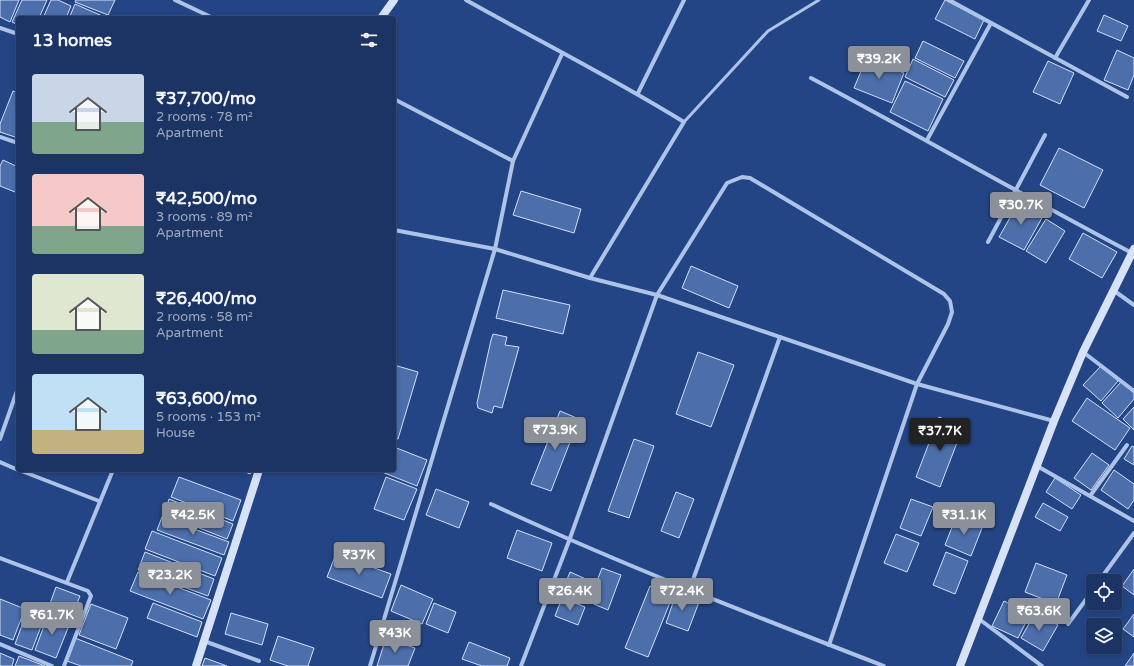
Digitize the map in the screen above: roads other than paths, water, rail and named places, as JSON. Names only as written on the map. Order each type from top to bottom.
[{"type":"street","points":[[175,0],[209,16]]},
{"type":"street","points":[[382,16],[394,0]]},
{"type":"street","points":[[466,0],[562,54],[638,93],[684,122],[590,278]]},
{"type":"street","points":[[638,93],[684,0]]},
{"type":"street","points":[[949,0],[1127,97]]},
{"type":"street","points":[[1055,58],[1088,0]]},
{"type":"street","points":[[927,140],[991,23]]},
{"type":"street","points":[[0,28],[16,33]]},
{"type":"street","points":[[370,666],[495,249],[513,161],[562,54]]},
{"type":"street","points":[[811,78],[927,140],[1015,191],[1133,251],[1112,290],[1083,352],[1054,421],[960,666]]},
{"type":"street","points":[[396,100],[513,161]]},
{"type":"street","points":[[988,242],[1045,135]]},
{"type":"street","points":[[0,137],[16,142]]},
{"type":"street","points":[[521,666],[569,541],[657,294],[727,183],[742,177],[750,178],[944,294],[950,301],[952,312],[948,324],[917,384],[829,645]]},
{"type":"street","points":[[396,230],[495,249],[590,278],[657,294],[780,338],[917,384],[1054,421]]},
{"type":"street","points":[[1112,290],[1134,305]]},
{"type":"street","points":[[689,591],[780,338]]},
{"type":"street","points":[[1083,352],[1134,391]]},
{"type":"street","points":[[0,439],[16,394]]},
{"type":"street","points":[[1090,496],[1126,445]]},
{"type":"street","points":[[0,462],[16,469]]},
{"type":"street","points":[[1036,465],[1134,521]]},
{"type":"street","points":[[24,472],[100,501]]},
{"type":"street","points":[[67,582],[112,472]]},
{"type":"street","points":[[196,666],[258,472]]},
{"type":"street","points":[[491,504],[569,541],[689,591],[884,666]]},
{"type":"street","points":[[1105,574],[1134,533]]},
{"type":"street","points":[[0,558],[67,582],[88,591],[91,596],[64,666]]},
{"type":"street","points":[[1068,624],[1086,600]]},
{"type":"street","points":[[979,619],[1042,666]]},
{"type":"street","points":[[204,641],[259,661]]},
{"type":"street","points":[[0,644],[52,666]]},
{"type":"lane","points":[[684,122],[768,31],[819,0]]}]
